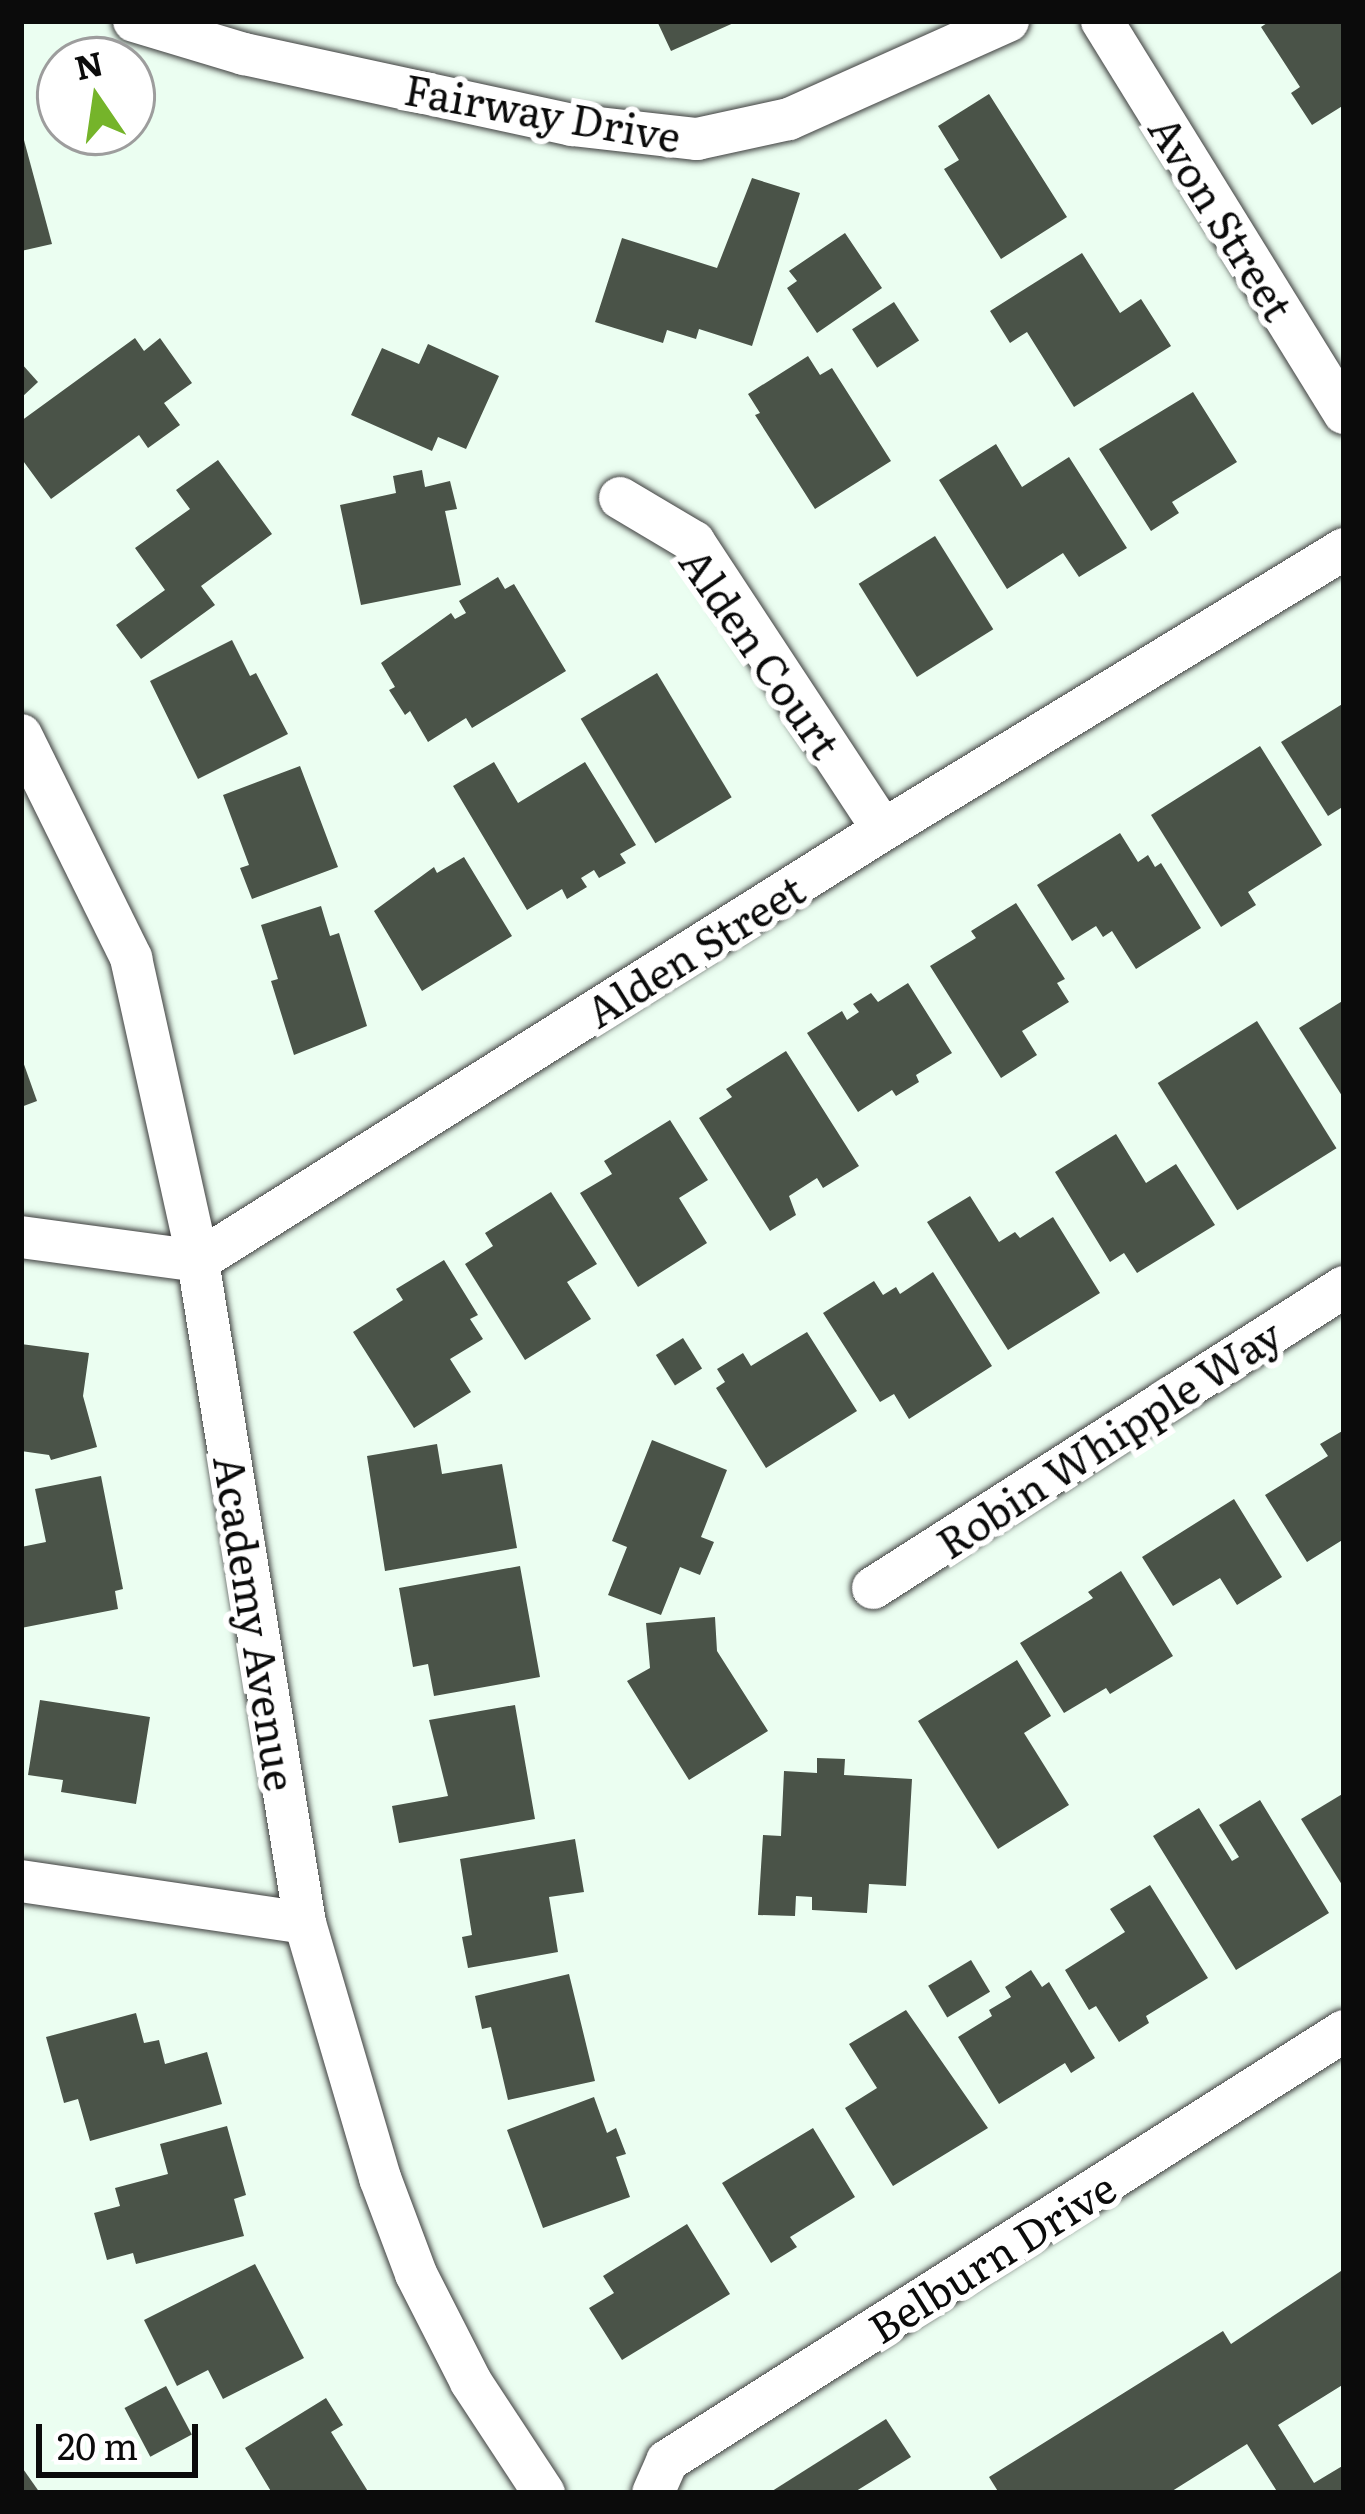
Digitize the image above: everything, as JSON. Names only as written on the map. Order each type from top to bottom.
[{"type":"street","name":"Fairway Drive","points":[[134,21],[244,53],[572,125],[697,140],[789,119],[1008,21]]},
{"type":"street","name":"Avon Street","points":[[1102,21],[1344,412]]},
{"type":"street","name":"Alden Court","points":[[620,498],[694,542],[883,830]]},
{"type":"street","name":"Alden Street","points":[[198,1261],[883,830],[1344,549]]},
{"type":"street","name":"Academy Avenue","points":[[21,735],[131,958],[198,1261],[305,1923],[380,2178],[416,2274],[471,2382],[544,2493]]},
{"type":"street","points":[[21,1237],[198,1261]]},
{"type":"street","name":"Robin Whipple Way","points":[[873,1588],[1344,1287]]},
{"type":"street","points":[[21,1881],[305,1923]]},
{"type":"street","name":"Belburn Drive","points":[[653,2493],[667,2461],[1344,2031]]},
{"type":"building","points":[[657,21],[738,21],[671,51]]},
{"type":"building","points":[[1270,21],[1344,21],[1344,105],[1312,125],[1291,93],[1300,87],[1261,27]]},
{"type":"building","points":[[989,94],[1067,217],[1001,259],[944,169],[959,160],[938,126]]},
{"type":"building","points":[[21,129],[52,244],[21,251]]},
{"type":"building","points":[[752,178],[800,193],[752,346],[699,329],[696,339],[667,330],[663,343],[595,322],[622,238],[717,268]]},
{"type":"building","points":[[845,233],[882,288],[817,333],[787,288],[797,281],[789,271]]},
{"type":"building","points":[[1082,253],[1120,313],[1141,299],[1171,346],[1074,407],[1027,332],[1010,343],[990,311]]},
{"type":"building","points":[[894,302],[919,341],[877,368],[852,329]]},
{"type":"building","points":[[135,338],[144,351],[160,338],[192,383],[164,403],[180,425],[148,448],[139,435],[51,499],[21,458],[21,421]]},
{"type":"building","points":[[428,344],[499,376],[466,449],[438,437],[432,451],[351,415],[382,348],[419,364]]},
{"type":"building","points":[[808,356],[820,375],[832,368],[891,461],[815,509],[755,415],[760,413],[748,394]]},
{"type":"building","points":[[21,363],[38,382],[21,398]]},
{"type":"building","points":[[1193,392],[1237,462],[1172,502],[1179,513],[1151,531],[1099,449]]},
{"type":"building","points":[[996,444],[1022,487],[1069,457],[1127,548],[1079,577],[1063,553],[1007,589],[939,480]]},
{"type":"building","points":[[218,460],[272,534],[201,586],[215,605],[141,659],[116,625],[165,590],[135,548],[190,509],[176,490]]},
{"type":"building","points":[[422,470],[425,487],[450,481],[457,509],[445,511],[461,585],[361,605],[340,505],[396,493],[393,476]]},
{"type":"building","points":[[935,536],[993,629],[917,677],[859,584]]},
{"type":"building","points":[[498,577],[505,589],[514,584],[566,671],[472,728],[466,718],[428,742],[410,711],[405,715],[389,690],[395,687],[381,663],[451,613],[455,619],[466,613],[459,601]]},
{"type":"building","points":[[232,640],[250,676],[256,673],[288,734],[198,779],[150,681]]},
{"type":"building","points":[[657,673],[732,797],[655,843],[581,719]]},
{"type":"building","points":[[1344,703],[1344,806],[1328,816],[1281,742]]},
{"type":"building","points":[[1260,746],[1322,845],[1248,892],[1256,905],[1221,927],[1151,815]]},
{"type":"building","points":[[494,762],[518,803],[585,762],[636,845],[620,854],[626,863],[599,878],[594,870],[581,878],[587,887],[567,899],[562,889],[527,910],[453,786]]},
{"type":"building","points":[[300,766],[338,867],[252,899],[240,868],[249,865],[223,795]]},
{"type":"building","points":[[1120,833],[1138,862],[1148,855],[1155,867],[1161,863],[1201,928],[1136,969],[1112,931],[1103,937],[1096,926],[1072,941],[1037,885]]},
{"type":"building","points":[[464,857],[512,936],[422,991],[374,911],[434,867],[437,873]]},
{"type":"building","points":[[1016,903],[1065,979],[1057,983],[1069,1002],[1022,1031],[1037,1055],[1001,1078],[930,966],[976,938],[971,931]]},
{"type":"building","points":[[321,906],[330,936],[339,933],[367,1026],[294,1055],[271,981],[278,979],[261,925]]},
{"type":"building","points":[[908,983],[952,1053],[916,1075],[919,1082],[896,1096],[892,1090],[858,1112],[807,1033],[842,1011],[847,1020],[859,1012],[853,1004],[871,993],[878,1002]]},
{"type":"building","points":[[1344,1000],[1344,1099],[1299,1028]]},
{"type":"building","points":[[1257,1021],[1336,1148],[1237,1210],[1158,1083]]},
{"type":"building","points":[[786,1051],[859,1166],[823,1188],[817,1178],[789,1196],[796,1215],[770,1231],[699,1118],[732,1097],[726,1089]]},
{"type":"building","points":[[21,1056],[37,1101],[21,1107]]},
{"type":"building","points":[[670,1120],[708,1180],[679,1198],[707,1243],[638,1287],[580,1193],[612,1174],[604,1161]]},
{"type":"building","points":[[1116,1134],[1146,1183],[1176,1164],[1215,1225],[1137,1273],[1124,1253],[1110,1262],[1055,1172]]},
{"type":"building","points":[[551,1192],[597,1264],[567,1282],[591,1319],[525,1360],[465,1264],[493,1246],[485,1233]]},
{"type":"building","points":[[970,1196],[999,1242],[1015,1232],[1020,1238],[1053,1217],[1100,1293],[1008,1350],[927,1222]]},
{"type":"building","points":[[444,1260],[478,1315],[470,1319],[483,1339],[450,1359],[471,1392],[414,1428],[353,1332],[403,1300],[396,1289]]},
{"type":"building","points":[[933,1272],[992,1366],[909,1419],[894,1394],[880,1402],[823,1313],[874,1281],[883,1295],[896,1287],[900,1294]]},
{"type":"building","points":[[807,1332],[857,1411],[766,1468],[716,1388],[725,1382],[717,1369],[743,1353],[751,1366]]},
{"type":"building","points":[[683,1338],[702,1369],[675,1385],[656,1355]]},
{"type":"building","points":[[21,1344],[89,1353],[83,1396],[97,1447],[51,1460],[49,1455],[21,1451]]},
{"type":"building","points":[[1344,1430],[1344,1539],[1307,1562],[1265,1495],[1328,1456],[1320,1444]]},
{"type":"building","points":[[652,1440],[727,1470],[701,1537],[714,1542],[700,1575],[680,1567],[661,1615],[608,1595],[627,1547],[612,1541]]},
{"type":"building","points":[[437,1444],[442,1474],[502,1464],[517,1548],[385,1571],[367,1456]]},
{"type":"building","points":[[101,1476],[123,1589],[115,1591],[118,1609],[21,1628],[21,1547],[46,1542],[35,1489]]},
{"type":"building","points":[[1234,1499],[1282,1577],[1237,1605],[1220,1578],[1173,1606],[1142,1557]]},
{"type":"building","points":[[520,1566],[540,1677],[434,1696],[428,1664],[413,1667],[399,1588]]},
{"type":"building","points":[[1121,1571],[1173,1656],[1110,1694],[1106,1688],[1064,1713],[1020,1643],[1093,1598],[1088,1592]]},
{"type":"building","points":[[715,1617],[717,1651],[768,1731],[689,1780],[627,1681],[650,1668],[646,1623]]},
{"type":"building","points":[[1017,1660],[1051,1716],[1024,1733],[1069,1805],[998,1849],[918,1721]]},
{"type":"building","points":[[40,1700],[150,1717],[136,1804],[61,1792],[63,1780],[28,1775]]},
{"type":"building","points":[[515,1705],[535,1819],[399,1843],[392,1806],[448,1796],[429,1720]]},
{"type":"building","points":[[817,1758],[845,1759],[844,1775],[912,1779],[906,1886],[869,1884],[867,1913],[812,1910],[812,1897],[796,1896],[795,1916],[758,1915],[763,1835],[781,1836],[784,1771],[817,1773]]},
{"type":"building","points":[[1344,1793],[1344,1888],[1301,1819]]},
{"type":"building","points":[[1260,1800],[1329,1913],[1236,1970],[1153,1836],[1199,1808],[1232,1861],[1239,1857],[1219,1825]]},
{"type":"building","points":[[575,1839],[584,1892],[549,1897],[558,1952],[468,1968],[462,1937],[472,1935],[460,1859]]},
{"type":"building","points":[[1150,1885],[1208,1978],[1146,2016],[1149,2023],[1119,2042],[1096,2006],[1089,2010],[1065,1970],[1125,1932],[1110,1909]]},
{"type":"building","points":[[971,1960],[990,1992],[947,2017],[928,1986]]},
{"type":"building","points":[[1031,1970],[1042,1987],[1049,1982],[1095,2058],[1071,2073],[1065,2063],[999,2104],[958,2037],[992,2016],[989,2010],[1011,1997],[1005,1987]]},
{"type":"building","points":[[569,1974],[595,2081],[508,2100],[491,2027],[482,2029],[475,1996]]},
{"type":"building","points":[[906,2010],[988,2128],[893,2186],[845,2108],[877,2088],[849,2044]]},
{"type":"building","points":[[136,2013],[144,2043],[159,2040],[165,2064],[207,2052],[222,2104],[90,2141],[78,2099],[64,2103],[46,2037]]},
{"type":"building","points":[[594,2097],[607,2133],[616,2128],[626,2154],[616,2157],[630,2197],[543,2228],[507,2130]]},
{"type":"building","points":[[227,2126],[246,2195],[234,2199],[244,2236],[136,2264],[133,2253],[107,2260],[94,2213],[120,2206],[115,2188],[168,2174],[160,2144]]},
{"type":"building","points":[[813,2128],[855,2197],[790,2237],[797,2247],[771,2263],[722,2183]]},
{"type":"building","points":[[687,2224],[730,2294],[622,2360],[589,2308],[614,2293],[603,2276]]},
{"type":"building","points":[[255,2264],[304,2358],[223,2399],[208,2370],[177,2386],[144,2320]]},
{"type":"building","points":[[1344,2269],[1344,2384],[1278,2425],[1314,2483],[1344,2465],[1344,2493],[1278,2493],[1247,2444],[1169,2493],[999,2493],[989,2477],[1223,2331],[1231,2344]]},
{"type":"building","points":[[166,2386],[192,2435],[150,2457],[125,2408]]},
{"type":"building","points":[[326,2398],[343,2425],[331,2432],[369,2493],[272,2493],[245,2448]]},
{"type":"building","points":[[886,2419],[911,2457],[853,2493],[769,2493]]},
{"type":"building","points":[[21,2466],[40,2493],[21,2493]]}]
